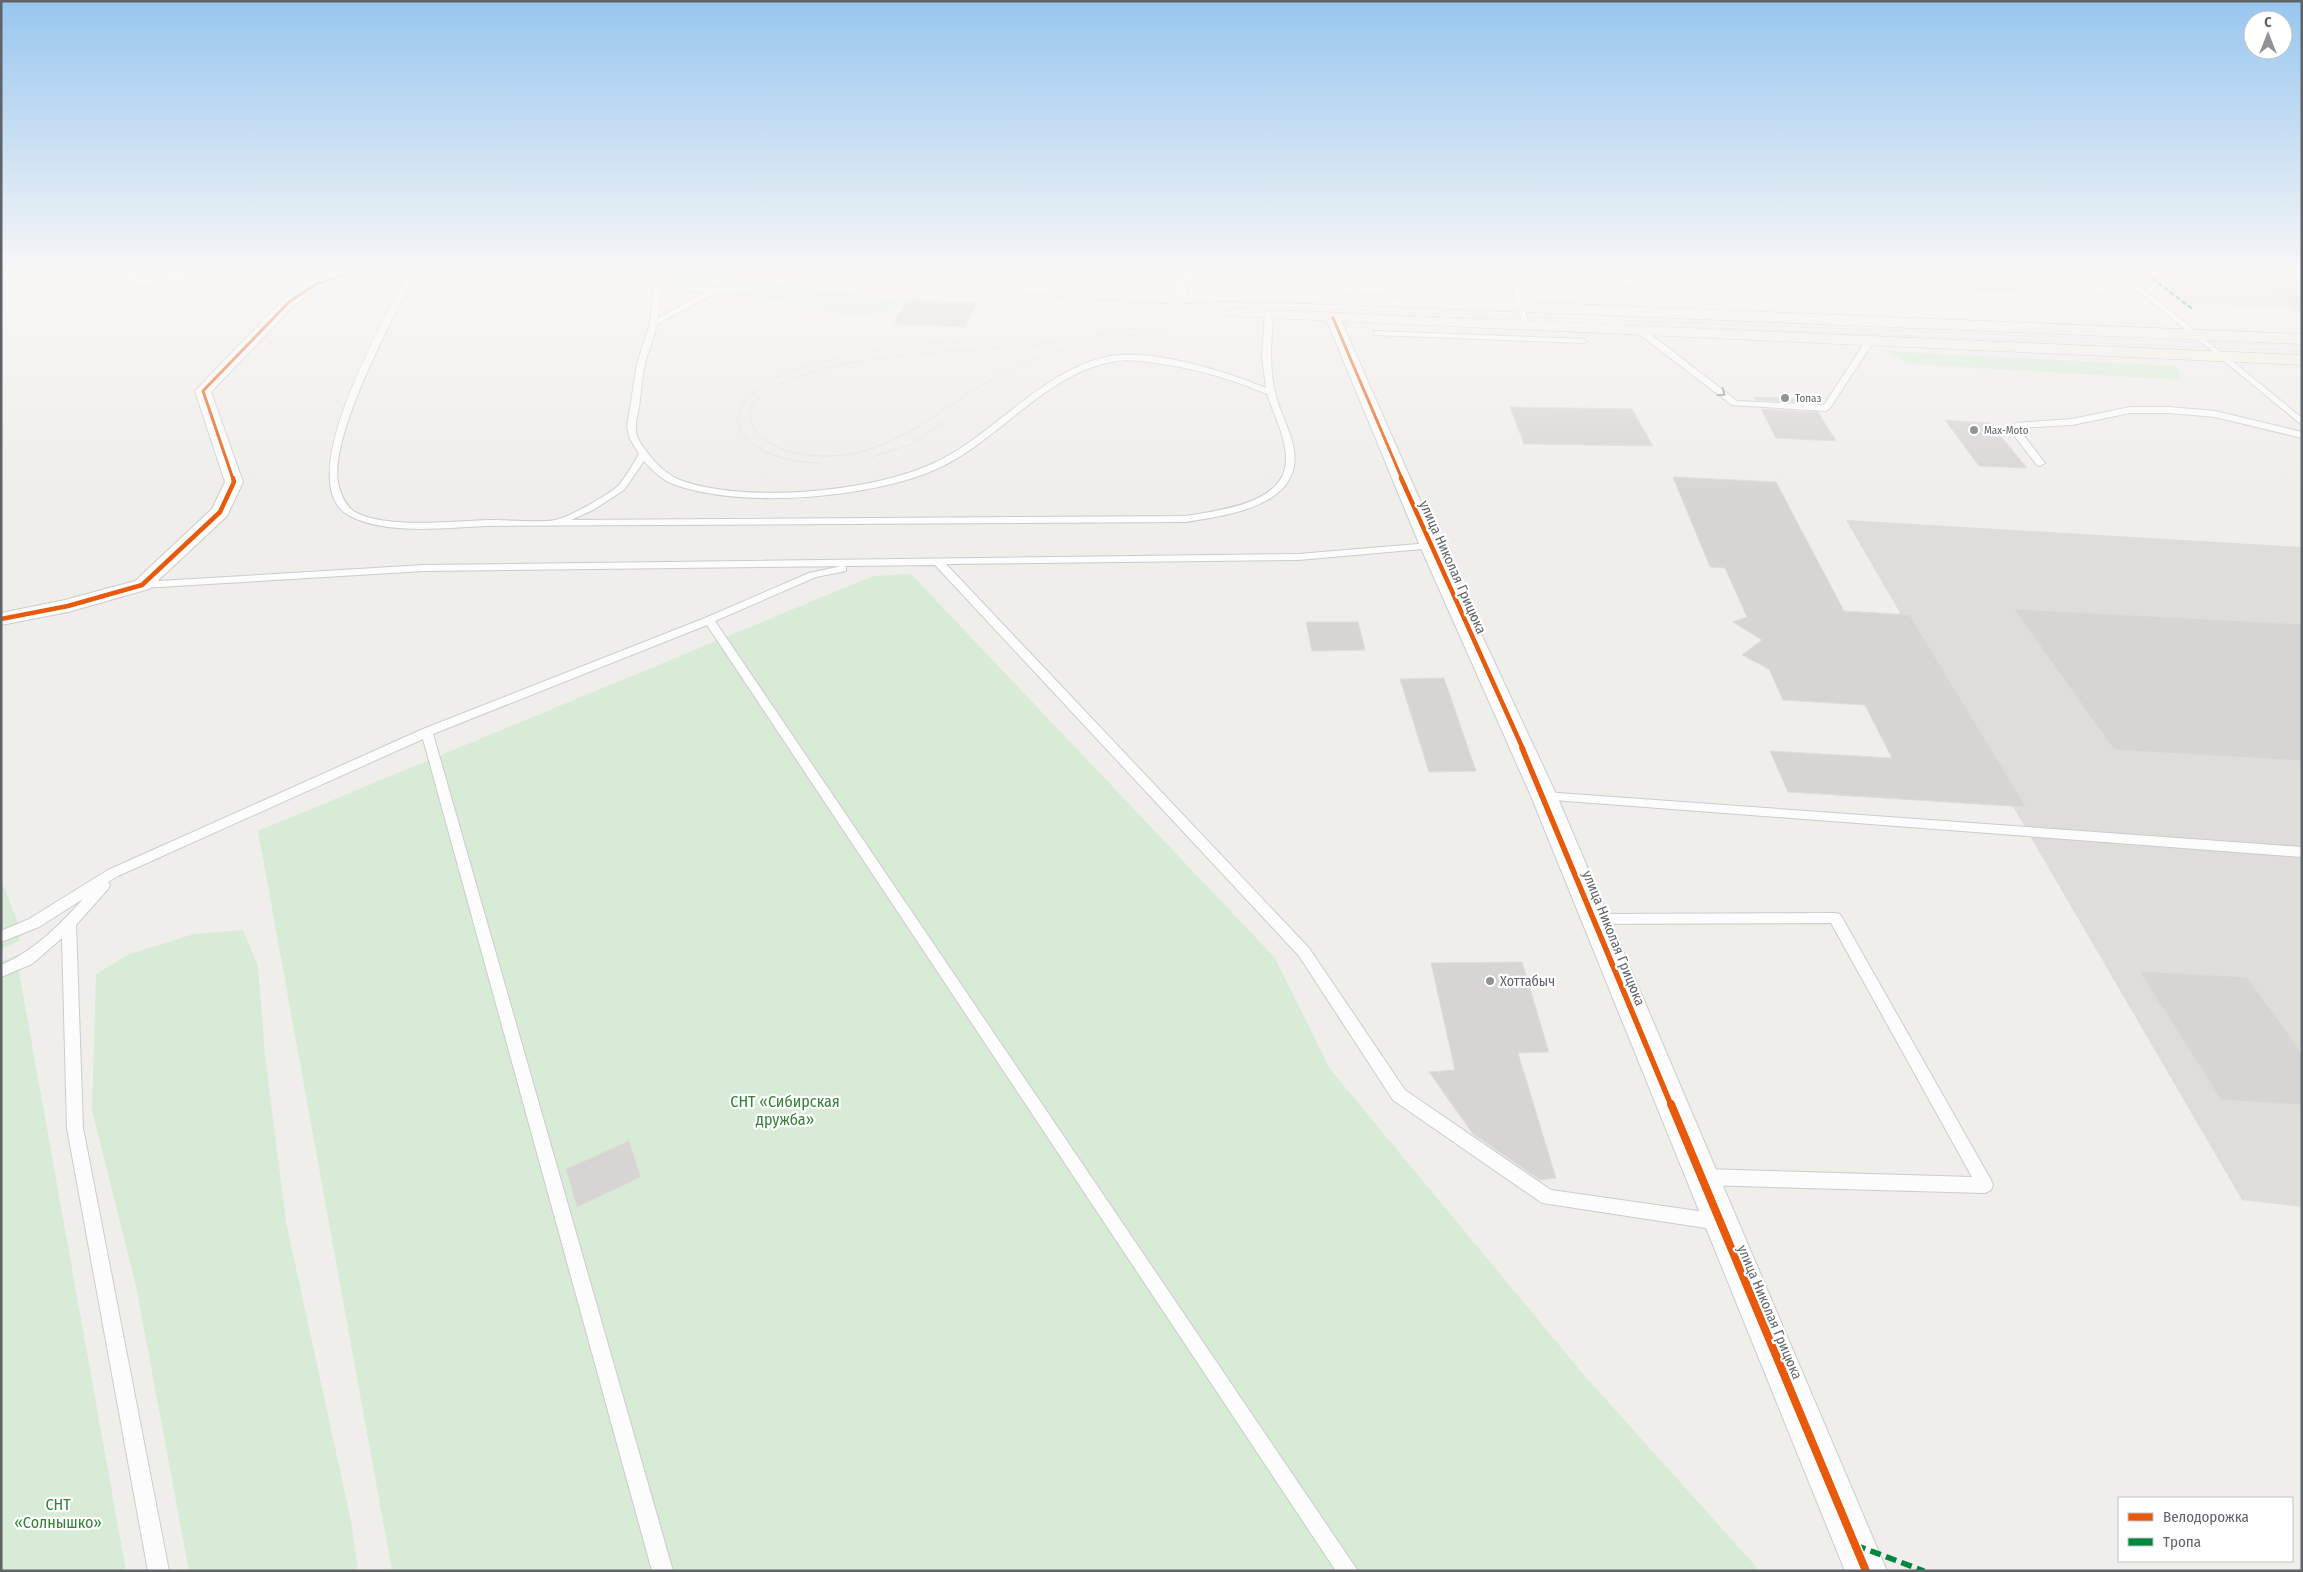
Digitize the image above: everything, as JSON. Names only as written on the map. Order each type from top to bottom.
[{"type":"highway","points":[[2019,347],[2302,360]]},
{"type":"street","points":[[1,619],[68,606],[142,585],[220,512],[234,482],[203,391],[245,347]]},
{"type":"street","name":"улица Николая Грицюка","points":[[1345,347],[1430,546],[1544,796],[1866,1571]]},
{"type":"lane","points":[[376,347],[350,402],[335,453],[332,479],[340,504],[353,515],[371,521],[411,524],[1186,519],[1262,501],[1284,485],[1290,467],[1288,446],[1271,393],[1267,347]]},
{"type":"lane","points":[[647,347],[641,366],[632,432],[655,470],[676,482],[712,491],[766,494],[837,492],[902,479],[939,464],[974,445],[1062,377],[1087,365],[1109,359],[1157,362],[1192,367],[1254,385],[1271,393]]},
{"type":"lane","points":[[1662,347],[1735,403],[1826,408],[1866,347]]},
{"type":"lane","points":[[2211,347],[2302,422]]},
{"type":"lane","points":[[2040,463],[2013,429],[2015,426],[2072,422],[2130,410],[2169,410],[2215,414],[2302,435]]},
{"type":"lane","points":[[556,523],[590,508],[621,488],[644,454]]},
{"type":"lane","points":[[142,585],[424,568],[1298,557],[1430,546]]},
{"type":"lane","points":[[938,562],[1304,952],[1398,1095],[1548,1197],[1720,1222]]},
{"type":"lane","points":[[1,937],[34,923],[113,873],[427,732],[709,620],[813,575],[866,563]]},
{"type":"lane","points":[[709,620],[1348,1571]]},
{"type":"lane","points":[[427,732],[664,1571]]},
{"type":"lane","points":[[1544,796],[2302,852]]},
{"type":"lane","points":[[1,971],[27,960],[69,924],[113,873]]},
{"type":"lane","points":[[1594,919],[1835,918],[1985,1185],[1701,1177]]},
{"type":"lane","points":[[69,924],[75,1128],[159,1571]]},
{"type":"shaded area","points":[[1846,520],[2302,547],[2302,1207],[2242,1200]]},
{"type":"green space","points":[[1885,351],[2177,366],[2181,380],[1909,364]]},
{"type":"green space","name":"СНТ «Сибирская дружба»","points":[[911,574],[1275,958],[1330,1069],[1583,1374],[1760,1571],[392,1571],[258,831],[873,576]]},
{"type":"green space","points":[[1,881],[21,929],[19,941],[1,949]]},
{"type":"green space","points":[[243,930],[258,966],[265,1056],[286,1222],[351,1521],[358,1571],[189,1571],[136,1286],[92,1110],[96,974],[127,955],[194,934]]},
{"type":"green space","name":"СНТ «Солнышко»","points":[[16,955],[126,1571],[1,1571],[1,962]]},
{"type":"building","points":[[1754,397],[1810,399],[1812,403],[1756,400]]},
{"type":"building","points":[[1510,407],[1632,409],[1653,446],[1524,444]]},
{"type":"building","points":[[1761,409],[1818,412],[1836,441],[1776,438]]},
{"type":"building","points":[[1945,420],[1990,423],[2027,468],[1979,466]]},
{"type":"building","points":[[1673,477],[1776,482],[1844,611],[1910,615],[2026,807],[1788,792],[1770,751],[1892,758],[1865,705],[1783,700],[1769,669],[1742,655],[1762,640],[1733,622],[1747,617],[1725,568],[1710,567]]},
{"type":"building","points":[[2014,609],[2302,624],[2302,761],[2114,750]]},
{"type":"building","points":[[1306,622],[1358,622],[1365,650],[1312,651]]},
{"type":"building","points":[[1444,678],[1476,771],[1429,772],[1400,679]]},
{"type":"building","points":[[1522,962],[1549,1052],[1518,1053],[1556,1178],[1540,1180],[1473,1134],[1429,1072],[1455,1070],[1431,963]]},
{"type":"building","points":[[2139,971],[2247,977],[2302,1053],[2302,1105],[2221,1100]]},
{"type":"building","points":[[629,1141],[641,1177],[577,1207],[566,1169]]},
{"type":"tram line","points":[[869,352],[900,347]]},
{"type":"tram line","points":[[1008,347],[876,359],[815,372],[768,390],[754,403],[751,408],[750,418],[760,436],[772,445],[785,450],[799,454],[820,456],[850,454],[878,446],[904,435],[1003,373],[1030,360],[1070,347]]},
{"type":"tram line","points":[[2208,347],[2302,351]]},
{"type":"tram line","points":[[817,463],[784,458],[768,453],[758,447],[742,433],[738,425],[738,415],[742,405],[760,387],[793,371],[840,358]]},
{"type":"tram line","points":[[871,457],[910,445],[946,420]]},
{"type":"marked path","points":[[1855,1545],[1924,1571]]},
{"type":"cycle path","points":[[1,619],[68,606],[142,585],[220,512],[234,482],[203,391],[245,347]]},
{"type":"cycle path","points":[[1345,347],[1430,546],[1544,796],[1866,1571]]},
{"type":"place","name":"Топаз","points":[[1785,398]]},
{"type":"place","name":"Max-Moto","points":[[1974,430]]},
{"type":"place","name":"Хоттабыч","points":[[1490,981]]}]
